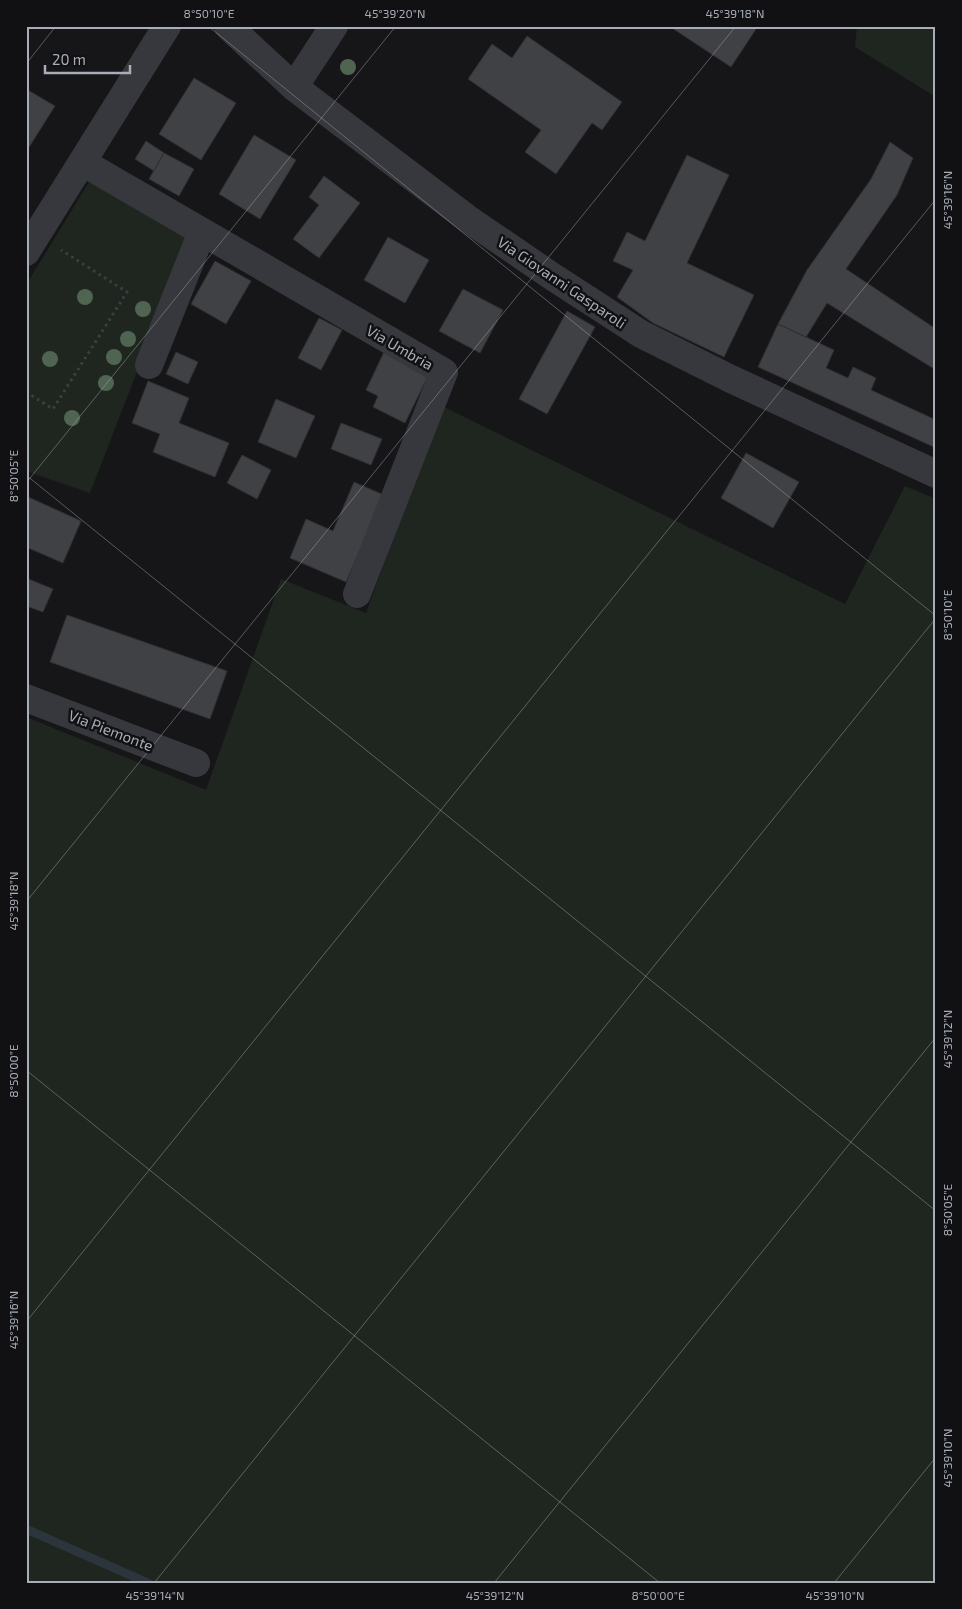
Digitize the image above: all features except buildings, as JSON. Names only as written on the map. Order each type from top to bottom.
[{"type":"street","points":[[31,244],[167,26]]},
{"type":"street","name":"Via Giovanni Gasparoli","points":[[228,26],[294,87],[468,218],[553,277],[641,334],[731,379],[936,474]]},
{"type":"street","points":[[294,87],[334,26]]},
{"type":"street","name":"Via Umbria","points":[[82,162],[444,372],[357,594]]},
{"type":"street","points":[[149,365],[202,232]]},
{"type":"street","name":"Via Piemonte","points":[[26,698],[196,763]]},
{"type":"path","points":[[26,392],[53,409],[127,292],[31,244]]},
{"type":"shaded area","points":[[857,26],[936,26],[936,97],[855,47]]},
{"type":"shaded area","points":[[89,182],[189,238],[90,493],[26,471],[26,285]]},
{"type":"shaded area","points":[[442,406],[845,604],[905,486],[936,499],[936,1583],[26,1583],[26,717],[206,790],[281,579],[366,613]]},
{"type":"waterway","points":[[26,1529],[148,1583]]}]
